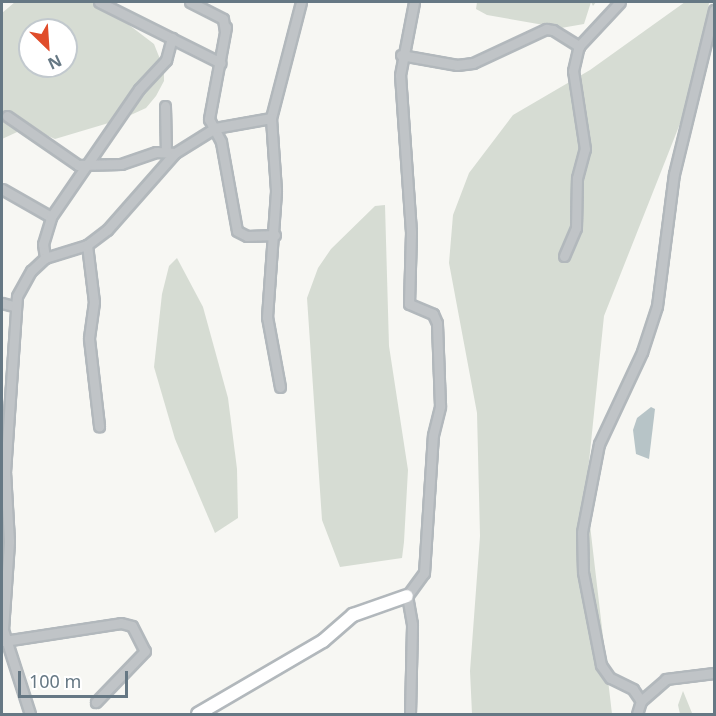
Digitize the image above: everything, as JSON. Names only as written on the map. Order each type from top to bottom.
[{"type":"street","points":[[99,2],[220,63]]},
{"type":"street","points":[[190,2],[223,19],[225,29],[209,119],[221,142],[237,231],[247,236],[275,235]]},
{"type":"street","points":[[280,387],[267,316],[275,235],[276,190],[271,118],[301,2]]},
{"type":"street","points":[[199,714],[323,641],[353,615],[407,596],[424,573],[433,435],[440,406],[437,323],[433,314],[409,304],[411,232],[400,98],[401,55],[414,2]]},
{"type":"street","points":[[564,256],[576,228],[577,178],[585,149],[573,71],[579,46],[620,2]]},
{"type":"street","points":[[641,701],[633,689],[610,678],[601,665],[583,572],[582,532],[596,452],[642,352],[657,306],[674,174],[714,10]]},
{"type":"street","points":[[401,55],[457,65],[473,63],[546,29],[553,30],[579,46]]},
{"type":"street","points":[[45,258],[43,244],[51,217],[139,88],[166,60],[172,38]]},
{"type":"street","points":[[27,713],[4,641],[6,376],[13,306],[25,280],[45,258],[87,245],[124,215],[171,152],[165,106]]},
{"type":"street","points":[[6,117],[78,165],[121,164],[171,152],[215,128],[271,118]]},
{"type":"street","points":[[2,189],[51,217]]},
{"type":"street","points":[[87,245],[94,302],[89,339],[99,426]]},
{"type":"street","points":[[2,303],[13,306]]},
{"type":"street","points":[[407,596],[412,624],[410,714]]},
{"type":"street","points":[[4,641],[121,623],[132,626],[145,651],[96,702]]},
{"type":"street","points":[[637,714],[641,701],[674,675],[714,673]]},
{"type":"shaded area","points":[[15,2],[99,2],[154,44],[164,69],[164,81],[146,108],[122,119],[55,139],[28,127],[2,139],[2,13]]},
{"type":"shaded area","points":[[477,2],[591,2],[584,24],[561,28],[487,15],[476,9]]},
{"type":"shaded area","points":[[685,2],[709,3],[700,73],[604,316],[586,491],[612,714],[472,714],[470,671],[480,536],[477,413],[449,263],[453,215],[469,173],[513,115],[590,70]]},
{"type":"shaded area","points":[[385,205],[389,346],[408,470],[404,542],[402,558],[340,567],[322,520],[307,298],[318,268],[331,249],[375,206]]},
{"type":"shaded area","points":[[177,258],[203,307],[228,398],[237,469],[238,518],[215,533],[175,439],[154,367],[162,294],[169,266]]},
{"type":"shaded area","points":[[651,407],[655,409],[649,459],[636,454],[633,430],[637,418]]},
{"type":"shaded area","points":[[683,691],[694,714],[680,714],[678,705]]}]
